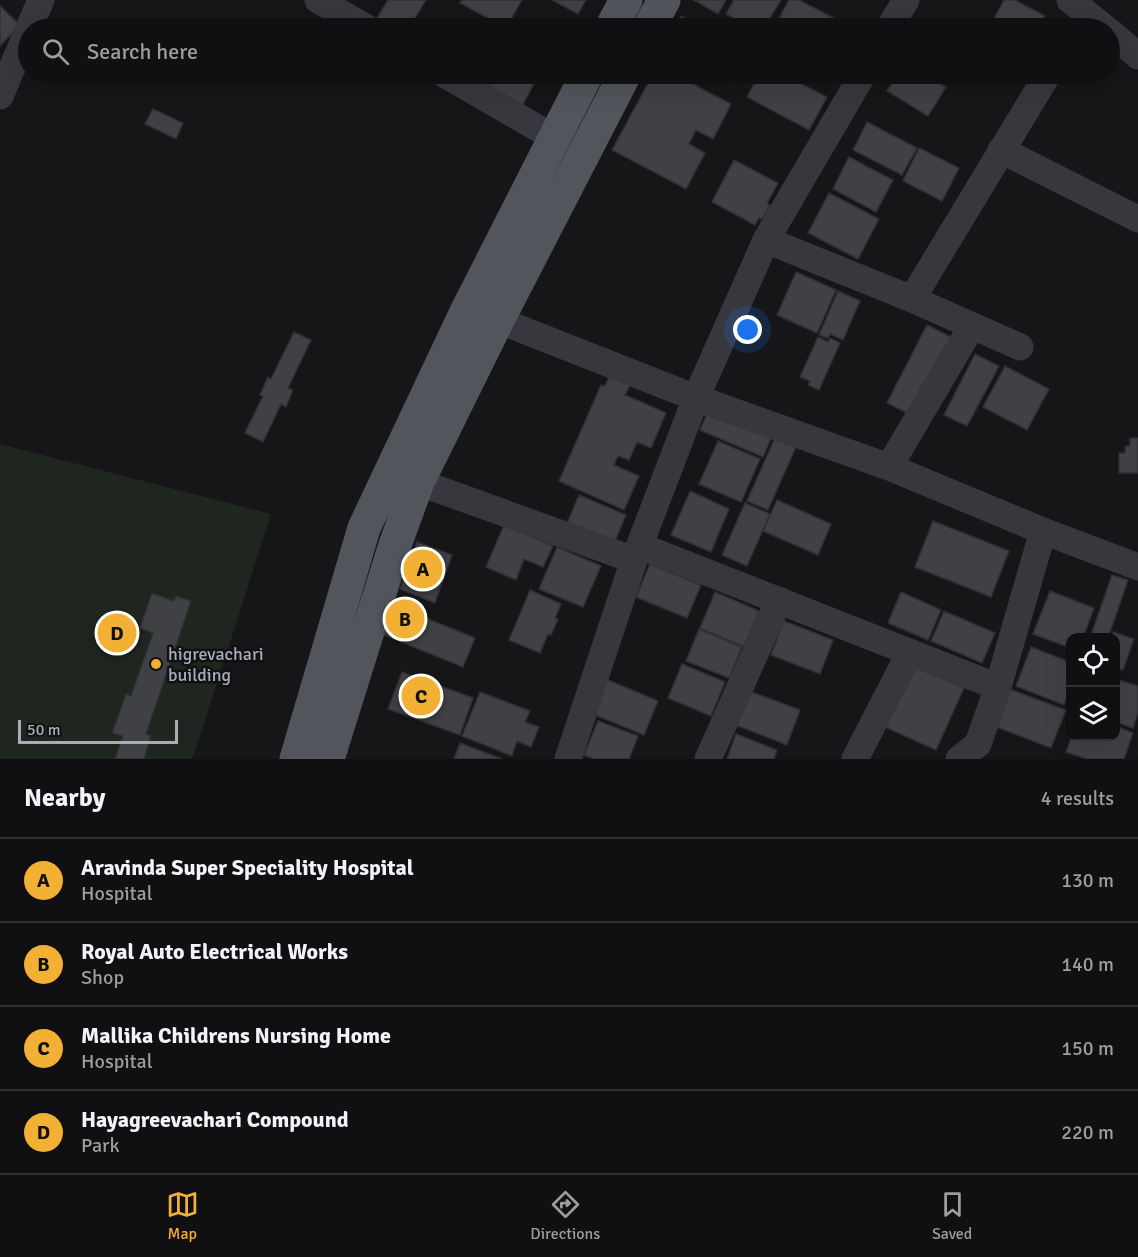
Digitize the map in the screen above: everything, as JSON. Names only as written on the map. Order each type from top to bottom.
[{"type":"main road","points":[[616,18],[626,0]]},
{"type":"main road","points":[[654,18],[664,0]]},
{"type":"main road","points":[[296,759],[364,528],[465,314],[582,84]]},
{"type":"main road","points":[[328,759],[395,545],[418,482],[498,320],[620,84]]},
{"type":"street","points":[[32,18],[40,0]]},
{"type":"street","points":[[895,18],[906,0]]},
{"type":"street","points":[[328,2],[352,18]]},
{"type":"street","points":[[1120,41],[1138,56]]},
{"type":"street","points":[[0,96],[18,53]]},
{"type":"street","points":[[461,84],[553,137]]},
{"type":"street","points":[[568,759],[637,553],[696,398],[766,240],[857,84]]},
{"type":"street","points":[[912,299],[1042,84]]},
{"type":"street","points":[[1001,150],[1138,219]]},
{"type":"street","points":[[766,240],[912,299],[1020,347]]},
{"type":"street","points":[[465,314],[498,320],[696,398],[889,467],[1043,531],[1138,567]]},
{"type":"street","points":[[889,467],[972,326]]},
{"type":"street","points":[[418,482],[779,600],[998,687]]},
{"type":"street","points":[[959,759],[978,744],[998,687],[1043,531]]},
{"type":"street","points":[[708,759],[779,600]]},
{"type":"street","points":[[855,759],[910,652]]},
{"type":"shaded area","points":[[0,444],[271,514],[191,759],[0,759]]},
{"type":"building","points":[[388,0],[426,0],[415,18],[377,18]]},
{"type":"building","points":[[462,0],[522,0],[512,18],[488,18],[460,3]]},
{"type":"building","points":[[552,0],[586,0],[578,14]]},
{"type":"building","points":[[694,0],[726,0],[718,14]]},
{"type":"building","points":[[734,0],[781,0],[770,18],[733,18],[726,14]]},
{"type":"building","points":[[789,0],[799,0],[834,18],[779,18]]},
{"type":"building","points":[[1004,0],[1015,0],[1045,16],[1044,18],[994,18]]},
{"type":"building","points":[[0,6],[18,23],[18,27],[0,46]]},
{"type":"building","points":[[483,84],[534,84],[520,110],[480,89]]},
{"type":"building","points":[[648,84],[693,84],[731,104],[713,139],[696,130],[689,144],[705,153],[686,189],[612,150]]},
{"type":"building","points":[[754,84],[802,84],[827,97],[809,130],[747,97]]},
{"type":"building","points":[[892,84],[941,84],[946,87],[928,116],[887,91]]},
{"type":"building","points":[[153,109],[183,123],[176,139],[145,124]]},
{"type":"building","points":[[867,122],[917,148],[902,175],[853,150]]},
{"type":"building","points":[[919,148],[959,168],[942,201],[903,181]]},
{"type":"building","points":[[849,157],[893,180],[876,212],[833,189]]},
{"type":"building","points":[[734,160],[778,183],[767,203],[770,205],[762,219],[759,218],[755,225],[712,202]]},
{"type":"building","points":[[829,193],[879,219],[858,259],[808,233]]},
{"type":"building","points":[[796,272],[836,290],[817,333],[777,315]]},
{"type":"building","points":[[838,291],[860,301],[843,340],[830,334],[828,338],[819,335]]},
{"type":"building","points":[[927,325],[953,338],[913,416],[887,403]]},
{"type":"building","points":[[294,332],[311,340],[288,388],[293,390],[286,407],[281,404],[263,442],[245,433],[263,396],[260,395],[268,377],[271,379]]},
{"type":"building","points":[[818,337],[828,342],[830,338],[840,343],[819,390],[808,385],[810,381],[800,377]]},
{"type":"building","points":[[975,354],[999,366],[967,426],[944,415]]},
{"type":"building","points":[[1005,366],[1049,389],[1027,430],[983,407]]},
{"type":"building","points":[[610,374],[631,383],[625,395],[666,413],[651,448],[637,442],[629,460],[618,456],[614,465],[639,476],[624,510],[559,481],[601,385],[605,386]]},
{"type":"building","points":[[709,409],[772,436],[763,457],[700,430]]},
{"type":"building","points":[[778,431],[799,440],[768,510],[747,501]]},
{"type":"building","points":[[1130,438],[1138,438],[1138,473],[1119,473],[1119,453],[1125,453],[1125,446],[1130,446]]},
{"type":"building","points":[[718,441],[760,459],[741,502],[699,484]]},
{"type":"building","points":[[690,491],[729,509],[711,552],[671,535]]},
{"type":"building","points":[[579,495],[626,515],[612,548],[565,528]]},
{"type":"building","points":[[777,500],[831,524],[818,555],[763,531]]},
{"type":"building","points":[[745,503],[770,514],[747,566],[722,555]]},
{"type":"building","points":[[933,521],[1009,551],[991,597],[915,567]]},
{"type":"building","points":[[504,525],[553,546],[543,567],[524,559],[516,580],[486,567]]},
{"type":"building","points":[[417,542],[452,555],[435,603],[400,589]]},
{"type":"building","points":[[557,547],[601,566],[583,607],[539,589]]},
{"type":"building","points":[[650,564],[701,585],[687,618],[636,597]]},
{"type":"building","points":[[1112,575],[1128,580],[1110,633],[1092,633]]},
{"type":"building","points":[[530,590],[561,604],[555,618],[558,619],[551,635],[548,634],[540,653],[509,640]]},
{"type":"building","points":[[1050,591],[1094,608],[1085,633],[1066,633],[1066,646],[1033,634]]},
{"type":"building","points":[[715,592],[759,611],[744,647],[700,628]]},
{"type":"building","points":[[901,592],[941,610],[928,640],[888,623]]},
{"type":"building","name":"higrevachari building","points":[[152,593],[174,601],[176,596],[191,601],[146,734],[151,736],[144,759],[115,759],[123,736],[112,733],[126,694],[131,696],[153,633],[140,628]]},
{"type":"building","points":[[391,604],[475,638],[463,667],[379,633]]},
{"type":"building","points":[[944,611],[995,633],[982,663],[931,641]]},
{"type":"building","points":[[784,621],[833,640],[820,674],[771,655]]},
{"type":"building","points":[[699,629],[742,647],[729,678],[686,661]]},
{"type":"building","points":[[1120,634],[1134,639],[1123,670],[1120,669]]},
{"type":"building","points":[[1031,647],[1066,660],[1064,705],[1016,686]]},
{"type":"building","points":[[682,664],[725,682],[711,716],[668,698]]},
{"type":"building","points":[[913,665],[964,688],[936,750],[885,727]]},
{"type":"building","points":[[402,672],[473,698],[460,735],[388,709]]},
{"type":"building","points":[[608,680],[658,701],[644,735],[593,714]]},
{"type":"building","points":[[1120,680],[1138,686],[1138,713],[1133,728],[1120,723]]},
{"type":"building","points":[[1009,689],[1066,710],[1051,748],[994,726]]},
{"type":"building","points":[[749,691],[800,710],[787,745],[736,725]]},
{"type":"building","points":[[480,692],[530,711],[525,722],[539,727],[531,747],[517,741],[512,756],[462,736]]},
{"type":"building","points":[[598,721],[638,736],[629,759],[594,759],[584,755]]},
{"type":"building","points":[[1120,728],[1133,733],[1124,759],[1087,759],[1066,752],[1070,741],[1120,741]]},
{"type":"building","points":[[736,734],[777,750],[774,759],[727,759]]},
{"type":"building","points":[[460,743],[502,759],[454,759]]},
{"type":"place","name":"Aravinda Super Speciality Hospital","points":[[423,569]]},
{"type":"place","name":"Royal Auto Electrical Works","points":[[405,619]]},
{"type":"place","name":"Hayagreevachari Compound","points":[[117,633]]},
{"type":"place","name":"higrevachari building","points":[[156,664]]},
{"type":"place","name":"Mallika Childrens Nursing Home","points":[[421,696]]}]
